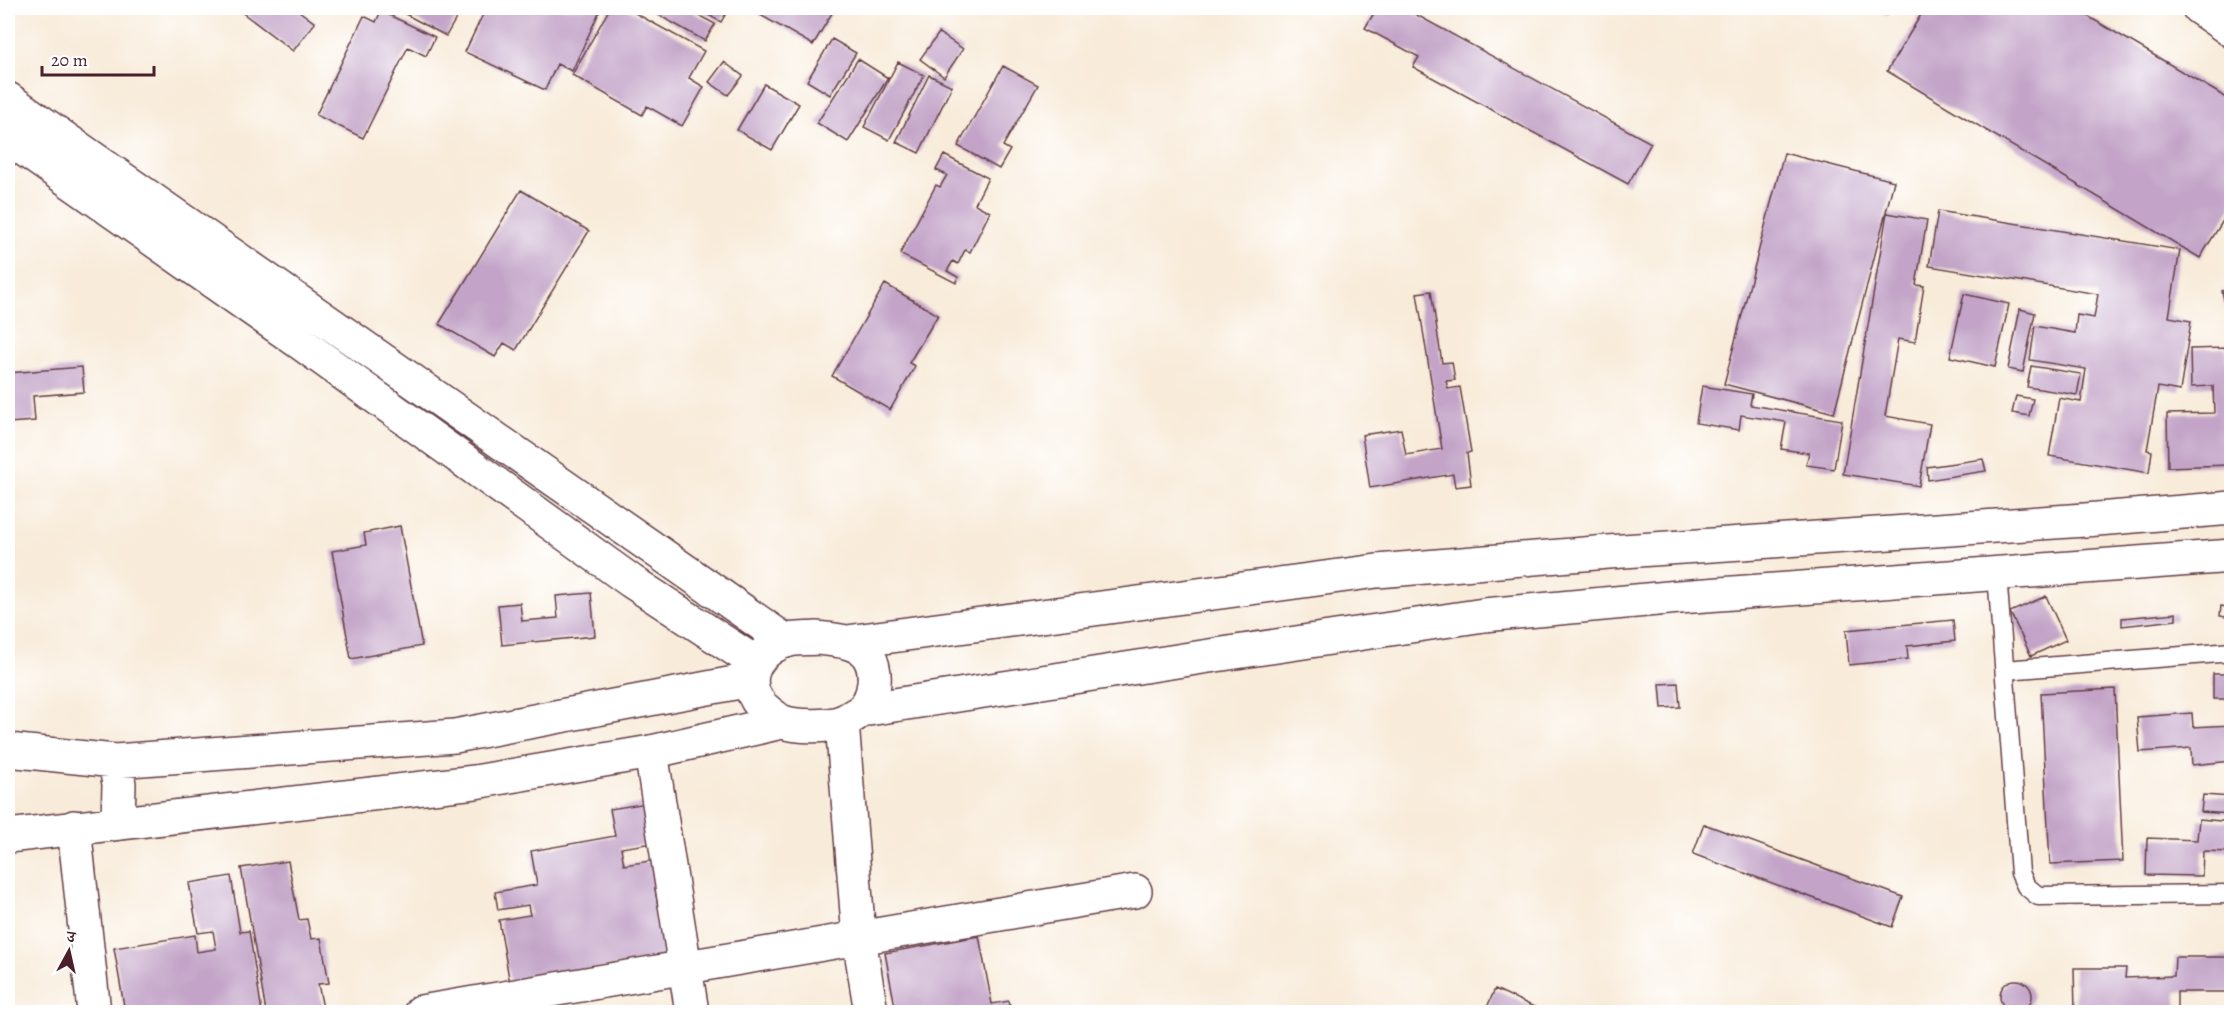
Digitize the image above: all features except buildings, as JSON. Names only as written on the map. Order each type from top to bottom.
[{"type":"main road","points":[[2199,8],[2232,32]]},
{"type":"main road","points":[[8,99],[786,641]]},
{"type":"main road","points":[[8,138],[302,344],[631,581],[753,672]]},
{"type":"main road","points":[[782,722],[764,710],[755,697],[753,672],[766,651],[786,641],[817,638],[846,642],[1377,572],[1619,551],[2232,508]]},
{"type":"main road","points":[[8,836],[475,782],[651,752],[782,722],[806,726],[852,716],[1209,656],[1484,615],[1679,597],[2232,556]]},
{"type":"main road","points":[[846,642],[865,652],[874,671],[873,693],[852,716],[859,938],[871,1012]]},
{"type":"main road","points":[[8,750],[114,761],[455,736],[753,672]]},
{"type":"main road","points":[[651,752],[692,1012]]},
{"type":"main road","points":[[114,761],[119,784],[118,822]]},
{"type":"main road","points":[[74,827],[94,1012]]},
{"type":"main road","points":[[421,1012],[503,1006],[685,967],[1135,891]]},
{"type":"lane","points":[[1997,574],[2020,873],[2026,886],[2038,896],[2232,894]]},
{"type":"lane","points":[[2005,670],[2232,652]]}]
